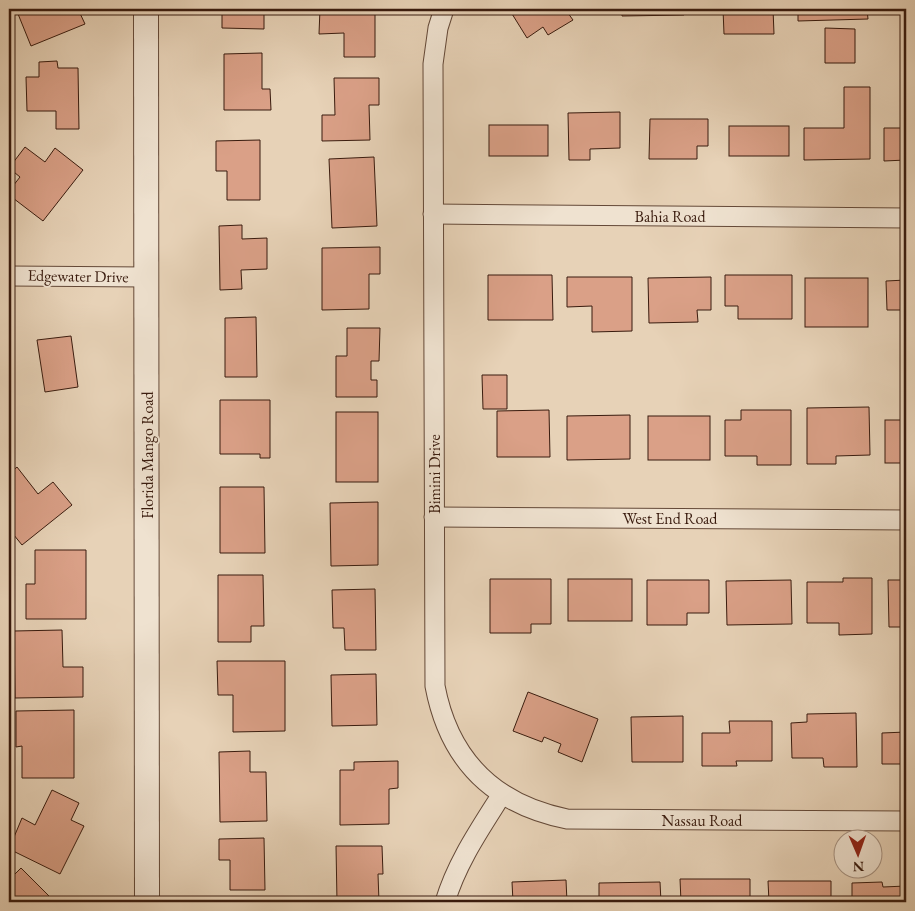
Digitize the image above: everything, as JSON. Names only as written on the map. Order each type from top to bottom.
[{"type":"street","name":"Florida Mango Road","points":[[146,9],[148,902]]},
{"type":"street","name":"Bimini Drive","points":[[444,9],[438,28],[433,64],[435,686],[439,704],[451,737],[460,753],[484,780],[502,794]]},
{"type":"street","name":"Bahia Road","points":[[433,214],[906,218]]},
{"type":"street","name":"Edgewater Drive","points":[[9,276],[146,277]]},
{"type":"street","name":"West End Road","points":[[434,517],[906,520]]},
{"type":"street","name":"Nassau Road","points":[[502,794],[532,810],[567,819],[906,821]]},
{"type":"street","points":[[445,902],[452,880],[468,848],[502,794]]},
{"type":"building","points":[[16,9],[78,9],[85,24],[31,46]]},
{"type":"building","points":[[222,9],[264,9],[264,29],[222,28]]},
{"type":"building","points":[[320,9],[375,9],[375,57],[344,57],[344,33],[319,34]]},
{"type":"building","points":[[509,9],[565,9],[573,20],[548,35],[543,27],[527,38]]},
{"type":"building","points":[[622,9],[684,9],[684,15],[622,16]]},
{"type":"building","points":[[723,9],[773,9],[774,34],[724,34]]},
{"type":"building","points":[[798,9],[867,9],[868,19],[798,21]]},
{"type":"building","points":[[825,28],[855,29],[855,63],[825,63]]},
{"type":"building","points":[[262,53],[262,89],[270,89],[271,110],[224,110],[224,54]]},
{"type":"building","points":[[57,61],[58,68],[78,68],[79,129],[56,129],[56,111],[27,111],[26,77],[39,77],[39,62]]},
{"type":"building","points":[[334,78],[379,78],[379,105],[369,105],[370,140],[322,141],[322,115],[335,115]]},
{"type":"building","points":[[844,87],[870,87],[870,159],[804,160],[804,128],[844,128]]},
{"type":"building","points":[[620,112],[620,148],[590,149],[590,160],[569,160],[568,113]]},
{"type":"building","points":[[902,117],[906,117],[906,160],[884,161],[884,128],[902,128]]},
{"type":"building","points":[[650,119],[708,119],[708,146],[697,146],[697,159],[649,159]]},
{"type":"building","points":[[489,125],[548,125],[548,156],[489,156]]},
{"type":"building","points":[[729,126],[789,126],[789,156],[729,156]]},
{"type":"building","points":[[260,140],[260,200],[227,200],[227,171],[216,171],[216,141]]},
{"type":"building","points":[[25,147],[45,162],[55,148],[83,170],[43,221],[9,195],[9,191],[20,177],[9,168]]},
{"type":"building","points":[[374,157],[377,226],[332,228],[329,159]]},
{"type":"building","points":[[242,225],[242,239],[267,238],[267,269],[241,270],[242,289],[220,290],[219,226]]},
{"type":"building","points":[[380,247],[380,274],[369,274],[369,309],[322,310],[322,248]]},
{"type":"building","points":[[488,275],[552,275],[553,320],[488,320]]},
{"type":"building","points":[[725,275],[792,275],[792,319],[738,319],[738,306],[725,306]]},
{"type":"building","points":[[567,277],[632,277],[632,331],[592,332],[592,306],[567,307]]},
{"type":"building","points":[[711,277],[711,310],[697,310],[698,322],[649,323],[648,278]]},
{"type":"building","points":[[805,278],[868,278],[868,327],[805,327]]},
{"type":"building","points":[[906,280],[906,310],[887,310],[886,281]]},
{"type":"building","points":[[256,317],[257,377],[225,377],[225,318]]},
{"type":"building","points":[[347,328],[380,328],[379,361],[371,361],[371,380],[377,380],[377,397],[336,397],[336,356],[347,356]]},
{"type":"building","points":[[71,336],[78,387],[45,392],[37,340]]},
{"type":"building","points":[[482,375],[507,375],[507,409],[483,409]]},
{"type":"building","points":[[220,400],[270,400],[270,458],[260,458],[260,454],[220,454]]},
{"type":"building","points":[[869,407],[870,455],[836,456],[836,464],[807,464],[807,408]]},
{"type":"building","points":[[549,410],[550,457],[497,457],[497,411]]},
{"type":"building","points":[[741,410],[791,410],[791,465],[757,465],[757,456],[725,456],[725,420],[741,420]]},
{"type":"building","points":[[336,412],[378,412],[378,482],[336,482]]},
{"type":"building","points":[[630,415],[630,459],[567,460],[567,416]]},
{"type":"building","points":[[648,416],[710,416],[710,460],[648,460]]},
{"type":"building","points":[[885,420],[906,420],[906,463],[885,463]]},
{"type":"building","points":[[17,467],[38,494],[53,482],[72,505],[22,545],[9,529],[9,474]]},
{"type":"building","points":[[220,487],[264,487],[265,553],[220,553]]},
{"type":"building","points":[[378,502],[378,565],[331,566],[330,503]]},
{"type":"building","points":[[35,550],[86,550],[86,619],[26,619],[26,584],[35,584]]},
{"type":"building","points":[[218,575],[263,575],[264,626],[251,626],[251,642],[218,642]]},
{"type":"building","points":[[843,578],[872,578],[872,634],[839,635],[839,623],[807,623],[807,582],[843,582]]},
{"type":"building","points":[[490,579],[551,579],[551,624],[531,624],[531,633],[490,633]]},
{"type":"building","points":[[568,579],[632,579],[632,621],[568,621]]},
{"type":"building","points":[[647,580],[709,580],[709,613],[687,613],[687,625],[647,625]]},
{"type":"building","points":[[791,580],[792,624],[727,625],[726,581]]},
{"type":"building","points":[[888,580],[906,580],[906,627],[889,627]]},
{"type":"building","points":[[375,589],[376,650],[345,650],[344,628],[333,628],[332,590]]},
{"type":"building","points":[[62,630],[63,667],[83,667],[83,697],[15,698],[14,631]]},
{"type":"building","points":[[217,661],[285,661],[285,731],[233,732],[233,695],[218,695]]},
{"type":"building","points":[[376,674],[377,725],[332,726],[331,675]]},
{"type":"building","points":[[528,692],[598,719],[582,762],[558,752],[561,744],[544,737],[542,742],[513,731]]},
{"type":"building","points":[[74,710],[74,778],[22,778],[22,746],[16,747],[16,711]]},
{"type":"building","points":[[856,713],[857,767],[824,767],[823,758],[792,758],[791,723],[807,722],[807,714]]},
{"type":"building","points":[[683,716],[683,762],[632,762],[631,717]]},
{"type":"building","points":[[729,721],[772,721],[772,761],[736,761],[737,766],[702,766],[702,733],[730,733]]},
{"type":"building","points":[[906,732],[906,764],[882,764],[882,733]]},
{"type":"building","points":[[250,751],[250,772],[266,772],[267,821],[220,822],[219,752]]},
{"type":"building","points":[[398,761],[398,788],[389,789],[389,824],[340,825],[340,770],[354,770],[354,762]]},
{"type":"building","points":[[52,790],[79,803],[71,820],[84,826],[60,874],[9,849],[22,818],[35,825]]},
{"type":"building","points":[[264,838],[265,890],[230,890],[230,860],[219,860],[219,839]]},
{"type":"building","points":[[336,846],[382,846],[383,874],[378,874],[379,902],[337,902]]},
{"type":"building","points":[[21,868],[55,902],[9,902],[9,880]]},
{"type":"building","points":[[680,879],[750,879],[750,902],[681,902]]},
{"type":"building","points":[[566,880],[567,902],[513,902],[512,882]]},
{"type":"building","points":[[768,881],[831,881],[831,902],[769,902]]},
{"type":"building","points":[[660,882],[661,902],[599,902],[599,883]]},
{"type":"building","points":[[882,882],[883,887],[906,886],[906,902],[852,902],[852,883]]}]
